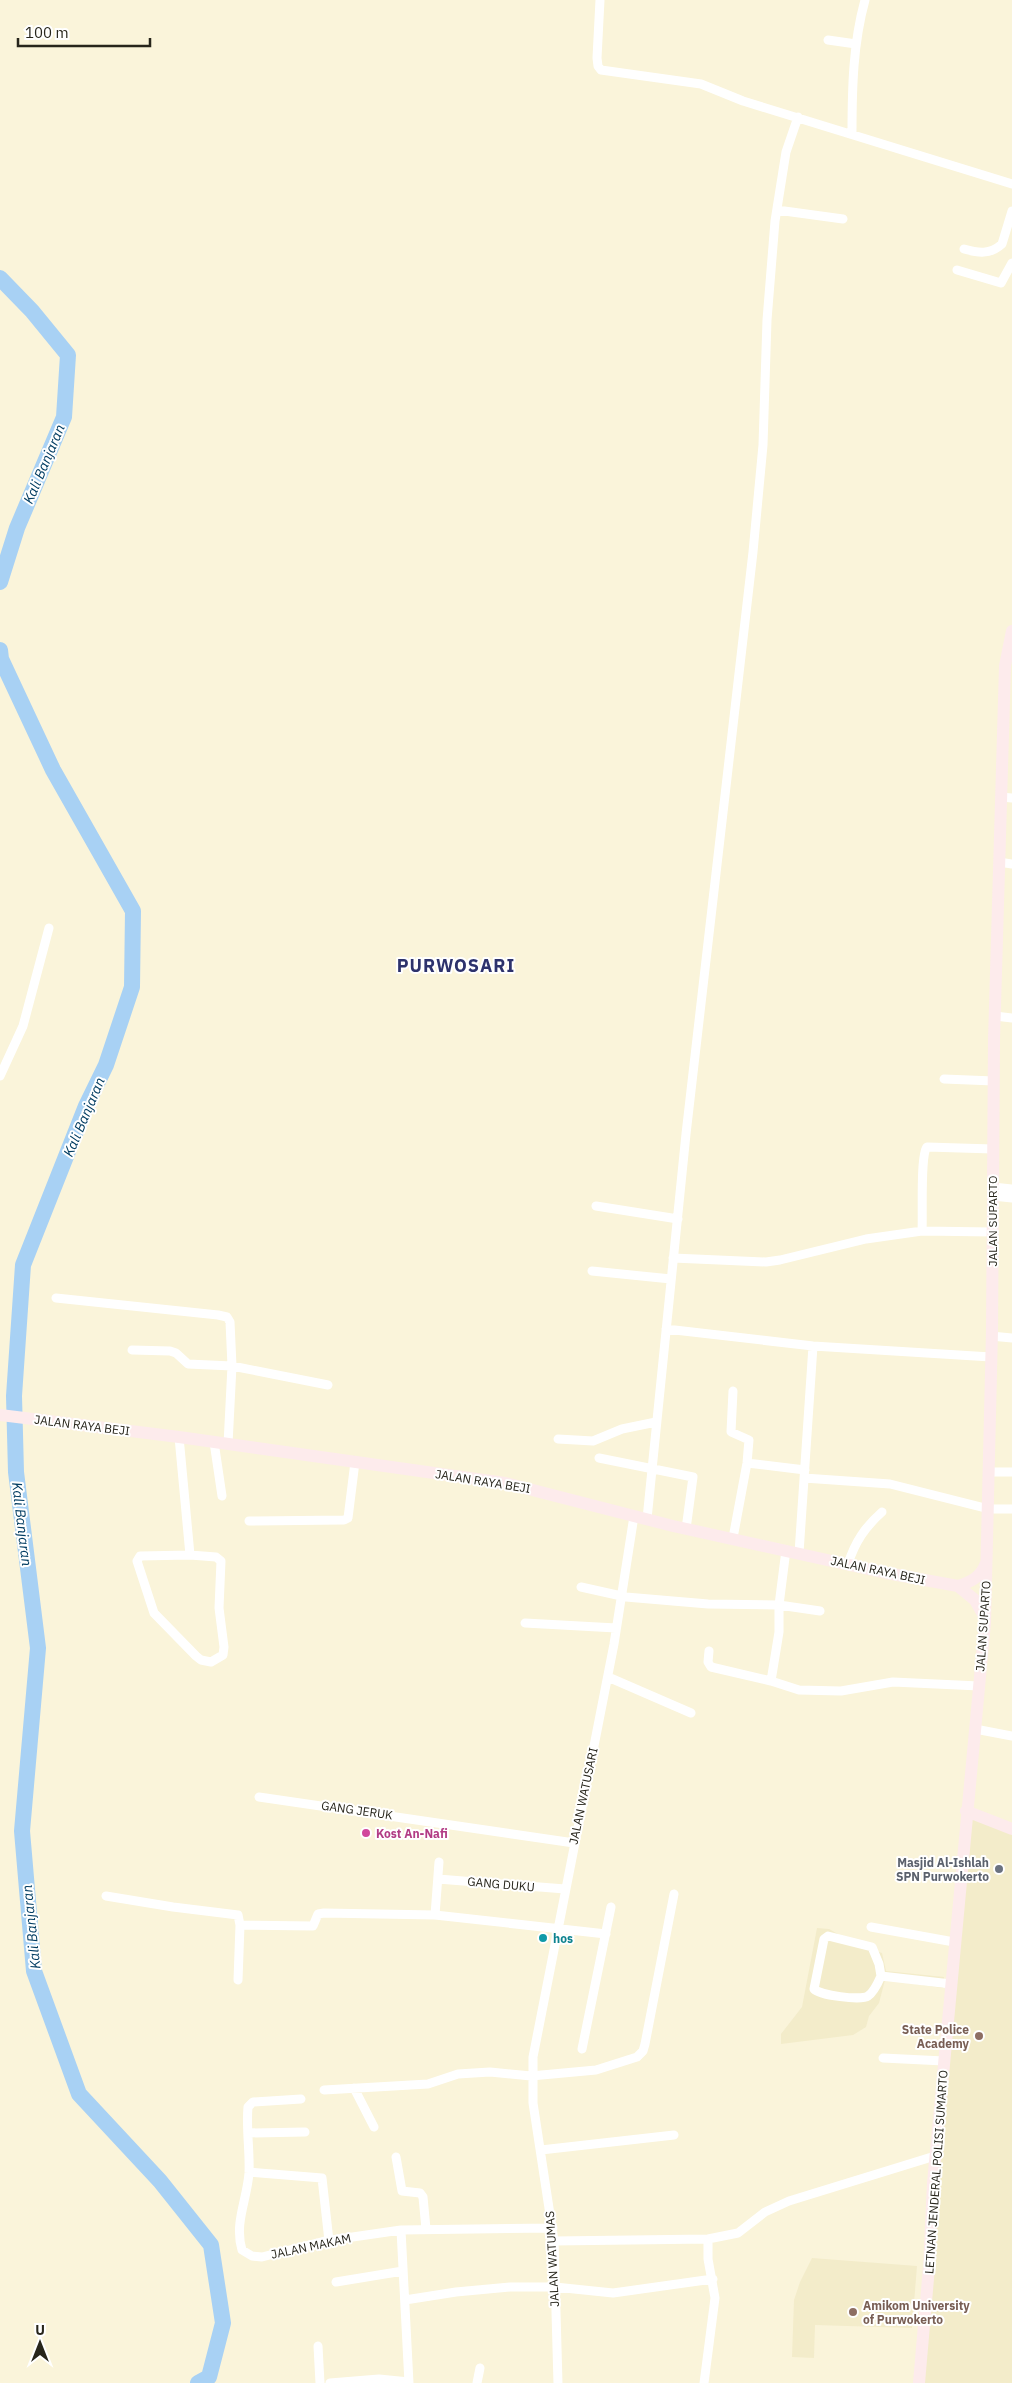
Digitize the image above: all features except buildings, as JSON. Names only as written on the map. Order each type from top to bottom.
[{"type":"street","points":[[600,0],[597,58],[598,66],[601,70],[701,84],[743,101],[852,133],[1012,184]]},
{"type":"street","points":[[852,133],[852,91],[856,44],[865,0]]},
{"type":"street","points":[[828,40],[856,44]]},
{"type":"street","points":[[647,1519],[673,1258],[753,552],[763,445],[770,285],[777,210],[786,152],[798,117]]},
{"type":"street","points":[[777,210],[843,219]]},
{"type":"street","points":[[964,249],[982,253],[1002,244],[1012,211]]},
{"type":"street","points":[[957,270],[1001,283],[1012,263]]},
{"type":"street","name":"JALAN SUPARTO","points":[[966,1811],[985,1623],[984,1596],[988,1557],[995,1016],[1006,863],[1008,733],[1005,666],[1012,631]]},
{"type":"street","points":[[0,1076],[23,1026],[49,928]]},
{"type":"street","points":[[995,1016],[1012,1018]]},
{"type":"street","points":[[944,1080],[994,1081]]},
{"type":"street","points":[[922,1231],[924,1158],[927,1147],[993,1149]]},
{"type":"street","points":[[993,1192],[1012,1189]]},
{"type":"street","points":[[993,1192],[1012,1198]]},
{"type":"street","points":[[596,1206],[678,1219]]},
{"type":"street","points":[[673,1258],[737,1262],[780,1260],[866,1238],[922,1231],[992,1232]]},
{"type":"street","points":[[592,1271],[671,1279]]},
{"type":"street","points":[[56,1298],[227,1317],[230,1322],[232,1366],[228,1444]]},
{"type":"street","points":[[666,1329],[813,1346],[911,1354],[991,1357]]},
{"type":"street","points":[[991,1336],[1012,1338]]},
{"type":"street","points":[[771,1681],[779,1632],[780,1605],[793,1551],[804,1474],[813,1346]]},
{"type":"street","points":[[132,1350],[170,1351],[176,1353],[188,1364],[232,1366],[328,1385]]},
{"type":"street","points":[[733,1391],[731,1432],[749,1440],[747,1462],[733,1538]]},
{"type":"street","name":"JALAN RAYA BEJI","points":[[0,1415],[179,1437],[504,1483],[686,1529],[958,1586]]},
{"type":"street","points":[[558,1439],[593,1442],[622,1429],[656,1422]]},
{"type":"street","points":[[179,1437],[190,1556]]},
{"type":"street","points":[[214,1442],[222,1496]]},
{"type":"street","points":[[599,1458],[693,1477],[686,1529]]},
{"type":"street","points":[[249,1521],[348,1518],[355,1462]]},
{"type":"street","points":[[747,1462],[804,1474],[890,1484],[989,1509],[1012,1509]]},
{"type":"street","points":[[989,1472],[1012,1472]]},
{"type":"street","points":[[848,1564],[854,1545],[862,1533],[882,1512]]},
{"type":"street","name":"JALAN WATUSARI","points":[[531,2076],[557,1927],[608,1677],[634,1516]]},
{"type":"street","points":[[140,1556],[190,1556],[213,1557],[221,1561],[219,1608],[224,1647],[223,1655],[211,1662],[200,1660],[156,1616],[137,1561],[140,1556]]},
{"type":"street","points":[[958,1586],[971,1581],[979,1575],[988,1557]]},
{"type":"street","points":[[958,1586],[976,1600],[985,1623]]},
{"type":"street","points":[[581,1587],[622,1596],[708,1604],[780,1605],[820,1611]]},
{"type":"street","points":[[525,1623],[616,1628]]},
{"type":"street","points":[[709,1651],[708,1662],[711,1667],[771,1681],[799,1690],[826,1692],[893,1682],[979,1686]]},
{"type":"street","points":[[608,1677],[691,1713]]},
{"type":"street","points":[[975,1729],[1012,1736]]},
{"type":"street","name":"GANG JERUK","points":[[259,1797],[574,1843]]},
{"type":"street","points":[[966,1811],[1012,1829]]},
{"type":"street","name":"LETNAN JENDERAL POLISI SUMARTO","points":[[919,2383],[929,2267],[935,2156],[966,1811]]},
{"type":"street","points":[[434,1915],[439,1862]]},
{"type":"street","name":"GANG DUKU","points":[[438,1879],[565,1889]]},
{"type":"street","points":[[324,2090],[428,2084],[458,2074],[490,2072],[531,2076],[596,2070],[630,2060],[644,2051],[674,1894]]},
{"type":"street","points":[[106,1896],[173,1907],[236,1914],[239,1916],[240,1925],[238,1980]]},
{"type":"street","points":[[582,2049],[611,1907]]},
{"type":"street","points":[[240,1925],[314,1926],[318,1914],[324,1913],[434,1915],[557,1927],[606,1934]]},
{"type":"street","points":[[871,1927],[954,1942]]},
{"type":"street","points":[[828,1936],[872,1947],[879,1964],[881,1976],[870,1995],[862,1999],[820,1994],[814,1989],[822,1944],[828,1936]]},
{"type":"street","points":[[881,1976],[950,1984]]},
{"type":"street","points":[[884,2058],[944,2062]]},
{"type":"street","name":"JALAN WATUMAS","points":[[531,2076],[533,2103],[553,2228],[558,2383]]},
{"type":"street","points":[[354,2088],[374,2127]]},
{"type":"street","name":"JALAN MAKAM","points":[[301,2099],[250,2104],[247,2111],[249,2172],[247,2191],[240,2211],[239,2233],[242,2250],[252,2256],[262,2257],[329,2241],[401,2230],[553,2228]]},
{"type":"street","points":[[248,2133],[305,2132]]},
{"type":"street","points":[[541,2150],[674,2135]]},
{"type":"street","points":[[554,2241],[708,2239],[733,2235],[765,2212],[789,2201],[935,2156]]},
{"type":"street","points":[[396,2157],[402,2191],[423,2196],[426,2230]]},
{"type":"street","points":[[249,2172],[322,2178],[329,2241]]},
{"type":"street","points":[[330,2383],[379,2379],[409,2383],[401,2230]]},
{"type":"street","points":[[704,2383],[715,2298],[708,2259],[708,2239]]},
{"type":"street","points":[[336,2282],[403,2271]]},
{"type":"street","points":[[405,2300],[456,2292],[510,2287],[555,2287],[613,2293],[713,2279]]},
{"type":"street","points":[[318,2346],[320,2383]]},
{"type":"street","points":[[477,2383],[480,2368]]},
{"type":"shaded area","name":"State Police Academy","points":[[966,1811],[1012,1829],[1012,2383],[919,2383]]},
{"type":"shaded area","points":[[817,1928],[829,1929],[854,1943],[882,1953],[886,1971],[944,1977],[943,1988],[885,1980],[879,2003],[869,2016],[866,2027],[853,2035],[781,2044],[781,2034],[802,2007]]},
{"type":"shaded area","name":"Amikom University of Purwokerto","points":[[812,2258],[917,2266],[912,2328],[815,2325],[814,2358],[792,2357],[794,2300],[800,2282]]},
{"type":"waterway","name":"Kali Banjaran","points":[[0,278],[32,311],[68,355],[64,417],[17,528],[0,582]]},
{"type":"waterway","name":"Kali Banjaran","points":[[0,650],[1,659],[53,770],[133,911],[132,987],[106,1065],[86,1106],[23,1265],[14,1396],[16,1472],[38,1648],[22,1831],[34,1971],[79,2094],[160,2181],[211,2245],[223,2323],[209,2377],[198,2383]]},
{"type":"place","name":"Kost An-Nafi","points":[[366,1833]]},
{"type":"place","name":"Masjid Al-Ishlah SPN Purwokerto","points":[[999,1869]]},
{"type":"place","name":"hos","points":[[543,1938]]},
{"type":"place","name":"State Police Academy","points":[[979,2036]]},
{"type":"place","name":"Amikom University of Purwokerto","points":[[853,2312]]},
{"type":"district","name":"PURWOSARI","points":[[456,965]]}]
